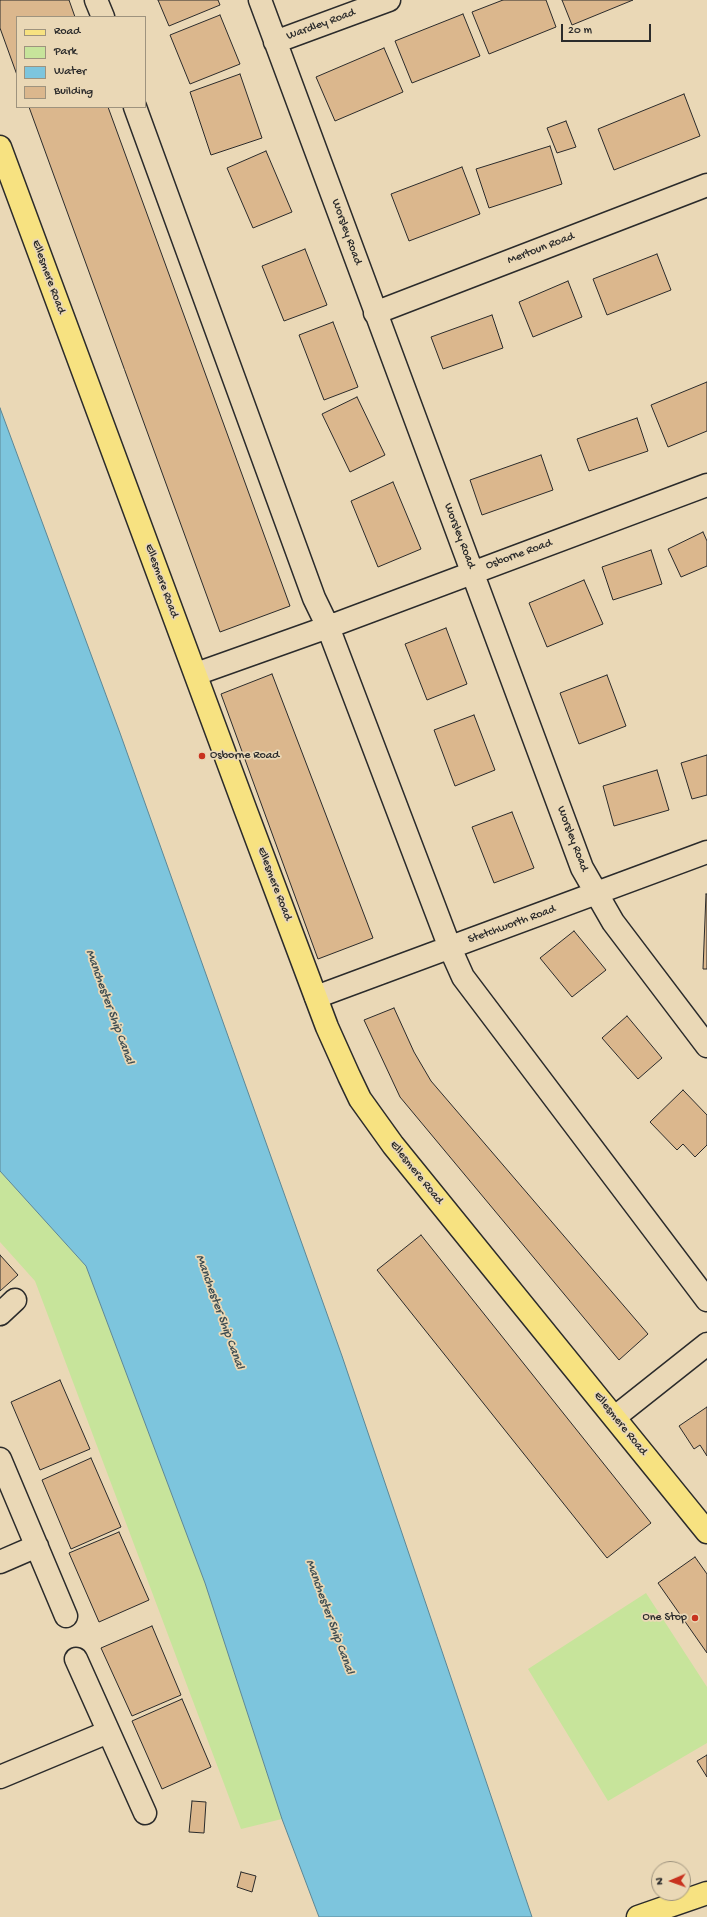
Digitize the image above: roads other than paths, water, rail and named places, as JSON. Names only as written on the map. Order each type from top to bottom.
[{"type":"main road","name":"Ellesmere Road","points":[[0,147],[316,997],[360,1099],[398,1151],[707,1532]]},
{"type":"main road","points":[[638,1917],[707,1893]]},
{"type":"street","points":[[96,0],[102,16]]},
{"type":"street","name":"Worsley Road","points":[[260,0],[582,868],[613,922],[707,1046]]},
{"type":"street","name":"Wardley Road","points":[[275,42],[389,0]]},
{"type":"street","points":[[135,108],[314,598],[328,627],[450,948],[463,977],[707,1300]]},
{"type":"street","name":"Mertoun Road","points":[[375,313],[707,185]]},
{"type":"street","name":"Osborne Road","points":[[196,674],[328,627],[707,485]]},
{"type":"street","name":"Stetchworth Road","points":[[316,997],[707,852]]},
{"type":"street","points":[[615,1417],[707,1344]]},
{"type":"street","points":[[0,1459],[66,1616]]},
{"type":"street","points":[[0,1562],[36,1546]]},
{"type":"street","points":[[76,1659],[145,1813]]},
{"type":"street","points":[[0,1777],[108,1732]]},
{"type":"water","name":"Manchester Ship Canal","points":[[0,408],[120,733],[342,1356],[532,1917],[319,1917],[282,1819],[205,1583],[86,1266],[0,1171]]},
{"type":"place","name":"Osborne Road","points":[[202,756]]},
{"type":"place","name":"One Stop","points":[[695,1618]]}]
